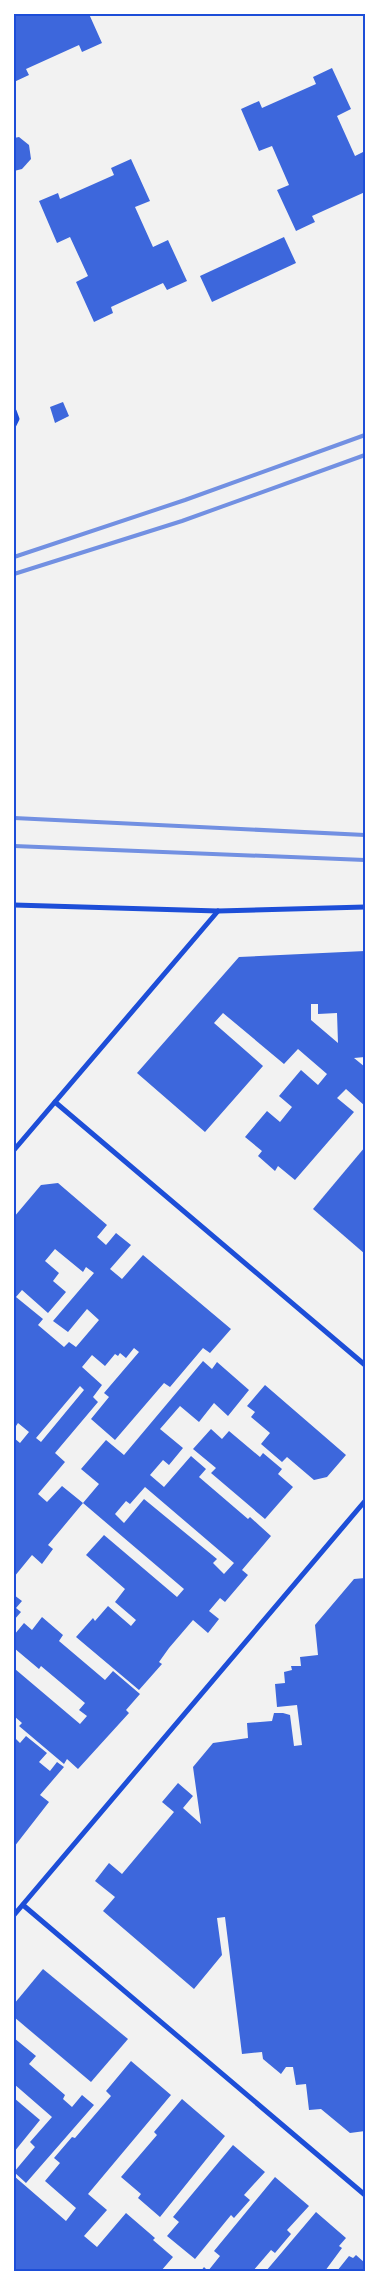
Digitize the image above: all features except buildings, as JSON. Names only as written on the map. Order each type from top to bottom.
[{"type":"street","points":[[14,411],[17,419],[14,426]]},
{"type":"street","points":[[14,905],[218,911],[365,907]]},
{"type":"street","points":[[14,1150],[218,911]]},
{"type":"street","points":[[56,1102],[365,1365]]},
{"type":"street","points":[[14,1916],[365,1501]]},
{"type":"street","points":[[23,1905],[365,2195]]},
{"type":"railway","points":[[14,557],[185,500],[365,435]]},
{"type":"railway","points":[[14,574],[182,521],[365,455]]},
{"type":"railway","points":[[14,818],[365,835]]},
{"type":"railway","points":[[14,846],[365,860]]}]
